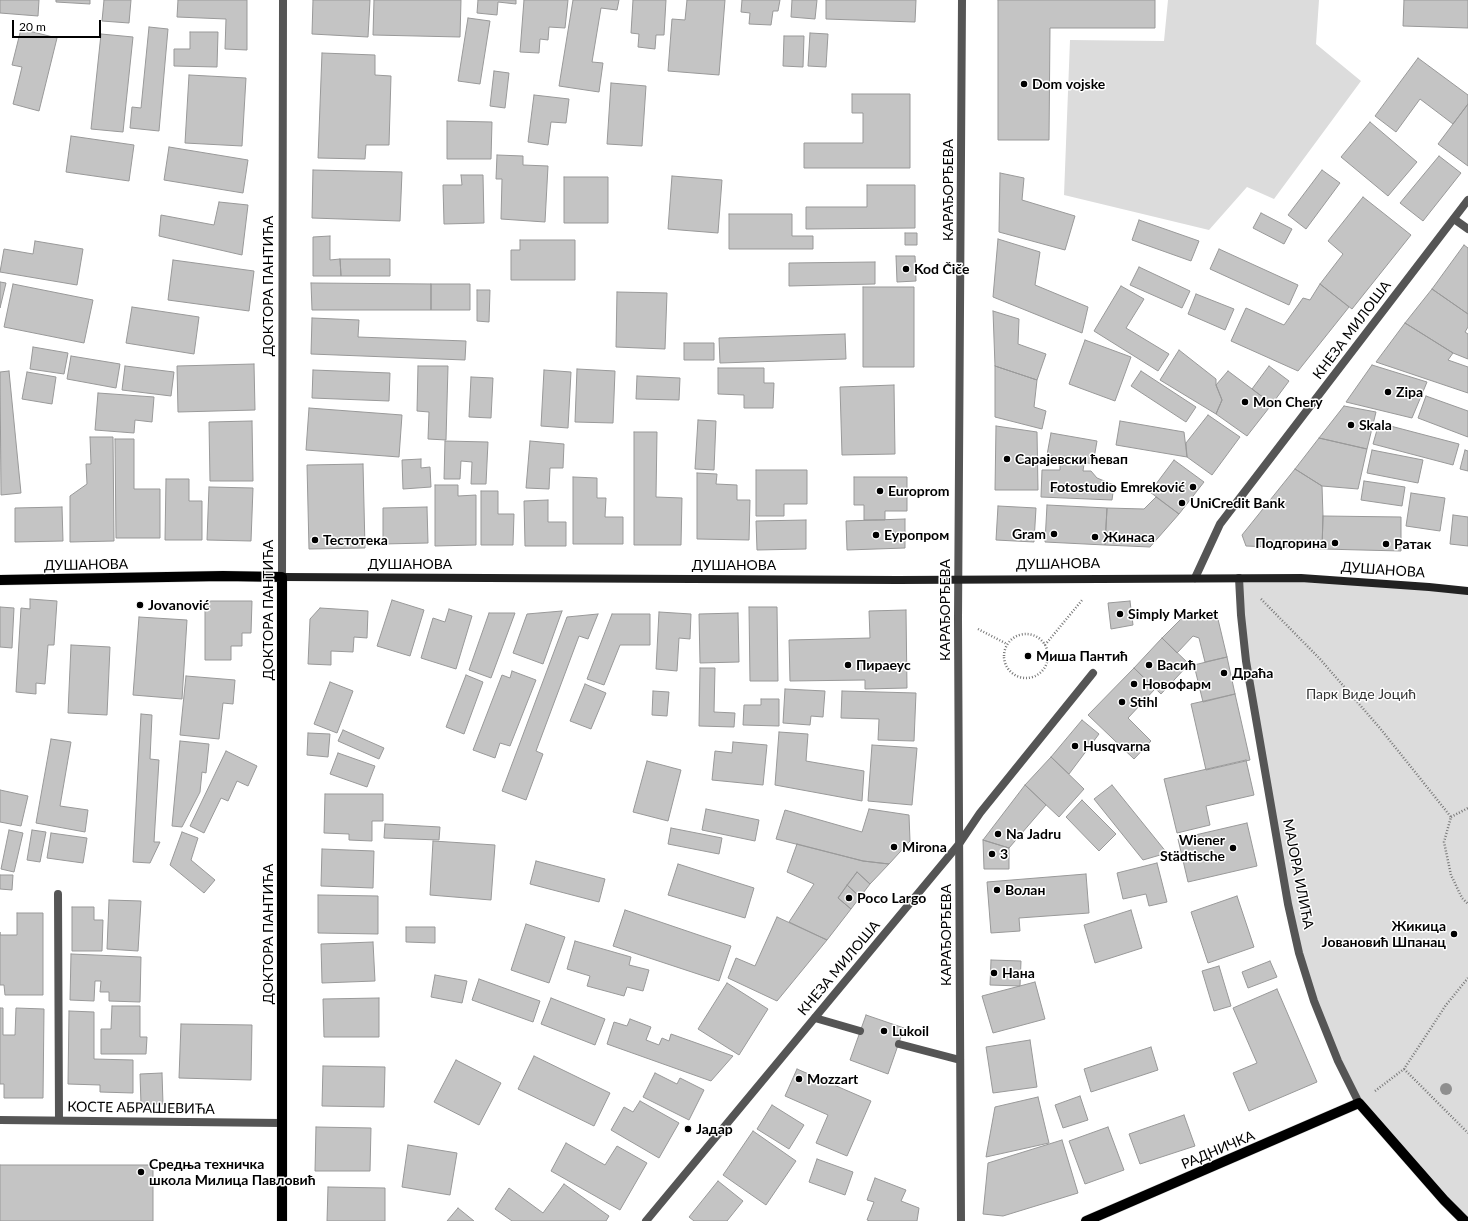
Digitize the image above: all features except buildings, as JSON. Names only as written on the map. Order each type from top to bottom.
[{"type":"main road","name":"ДУШАНОВА","points":[[0,580],[223,576],[959,580],[1301,578],[1468,591]]},
{"type":"main road","name":"ДОКТОРА ПАНТИЋА","points":[[282,577],[282,1221]]},
{"type":"main road","name":"РАДНИЧКА","points":[[1086,1221],[1359,1103]]},
{"type":"main road","name":"МАЈОРА ИЛИЋА","points":[[1359,1103],[1444,1200],[1465,1221]]},
{"type":"street","name":"ДОКТОРА ПАНТИЋА","points":[[282,0],[282,577]]},
{"type":"street","name":"КАРАЂОРЂЕВА","points":[[960,1221],[958,619],[962,0]]},
{"type":"street","name":"КНЕЗА МИЛОША","points":[[1195,578],[1220,524],[1468,200]]},
{"type":"street","points":[[1454,219],[1468,229]]},
{"type":"street","name":"МАЈОРА ИЛИЋА","points":[[1239,578],[1246,661],[1288,904],[1299,953],[1314,1001],[1338,1061],[1359,1103]]},
{"type":"street","name":"КНЕЗА МИЛОША","points":[[646,1221],[959,844],[980,813],[1093,673]]},
{"type":"street","points":[[58,894],[59,1120]]},
{"type":"street","points":[[815,1018],[860,1031]]},
{"type":"street","points":[[899,1044],[960,1060]]},
{"type":"street","name":"КОСТЕ АБРАШЕВИЋА","points":[[0,1120],[282,1123]]},
{"type":"path","points":[[1045,644],[1101,578]]},
{"type":"path","points":[[1239,578],[1320,660],[1379,727],[1451,817]]},
{"type":"path","points":[[958,619],[1007,644]]},
{"type":"path","points":[[1026,634],[1034,635],[1045,644],[1048,651],[1048,659],[1042,672],[1030,679],[1022,678],[1010,672],[1004,658],[1004,651],[1007,644],[1019,635],[1026,634]]},
{"type":"path","points":[[1468,808],[1451,817],[1444,842],[1451,875],[1462,898],[1468,904]]},
{"type":"path","points":[[1359,1103],[1404,1069],[1446,1005],[1468,978]]},
{"type":"path","points":[[1404,1069],[1468,1133]]},
{"type":"green space","points":[[1168,0],[1319,0],[1316,44],[1361,81],[1274,199],[1247,187],[1209,230],[1064,195],[1070,40],[1164,41]]},
{"type":"green space","name":"Парк Виде Јоцић","points":[[1239,578],[1468,591],[1468,1221],[1359,1103],[1346,1078],[1299,953],[1256,722]]},
{"type":"place","name":"Dom vojske","points":[[1024,84]]},
{"type":"place","name":"Kod Čiče","points":[[906,269]]},
{"type":"place","name":"Zipa","points":[[1388,392]]},
{"type":"place","name":"Mon Chery","points":[[1245,402]]},
{"type":"place","name":"Skala","points":[[1351,425]]},
{"type":"place","name":"Сарајевски ћевап","points":[[1007,459]]},
{"type":"place","name":"Fotostudio Emreković","points":[[1193,487]]},
{"type":"place","name":"Europrom","points":[[880,491]]},
{"type":"place","name":"UniCredit Bank","points":[[1182,503]]},
{"type":"place","name":"Gram","points":[[1054,534]]},
{"type":"place","name":"Еуропром","points":[[876,535]]},
{"type":"place","name":"Жинаса","points":[[1095,537]]},
{"type":"place","name":"Тестотека","points":[[315,540]]},
{"type":"place","name":"Подгорина","points":[[1335,543]]},
{"type":"place","name":"Ратак","points":[[1386,544]]},
{"type":"place","name":"Jovanović","points":[[140,605]]},
{"type":"place","name":"Simply Market","points":[[1120,614]]},
{"type":"place","name":"Миша Пантић","points":[[1028,656]]},
{"type":"place","name":"Пираеус","points":[[848,665]]},
{"type":"place","name":"Васић","points":[[1149,665]]},
{"type":"place","name":"Драћа","points":[[1224,673]]},
{"type":"place","name":"Новофарм","points":[[1134,684]]},
{"type":"place","name":"Stihl","points":[[1122,702]]},
{"type":"place","name":"Husqvarna","points":[[1075,746]]},
{"type":"place","name":"Na Jadru","points":[[998,834]]},
{"type":"place","name":"Mirona","points":[[894,847]]},
{"type":"place","name":"Wiener Städtische","points":[[1233,848]]},
{"type":"place","name":"3","points":[[992,854]]},
{"type":"place","name":"Волан","points":[[997,890]]},
{"type":"place","name":"Poco Largo","points":[[849,898]]},
{"type":"place","name":"Жикица Јовановић Шпанац","points":[[1454,934]]},
{"type":"place","name":"Нана","points":[[994,973]]},
{"type":"place","name":"Lukoil","points":[[884,1031]]},
{"type":"place","name":"Mozzart","points":[[799,1079]]},
{"type":"place","name":"Јадар","points":[[688,1129]]},
{"type":"place","name":"Средња техничка школа Милица Павловић","points":[[141,1172]]}]
